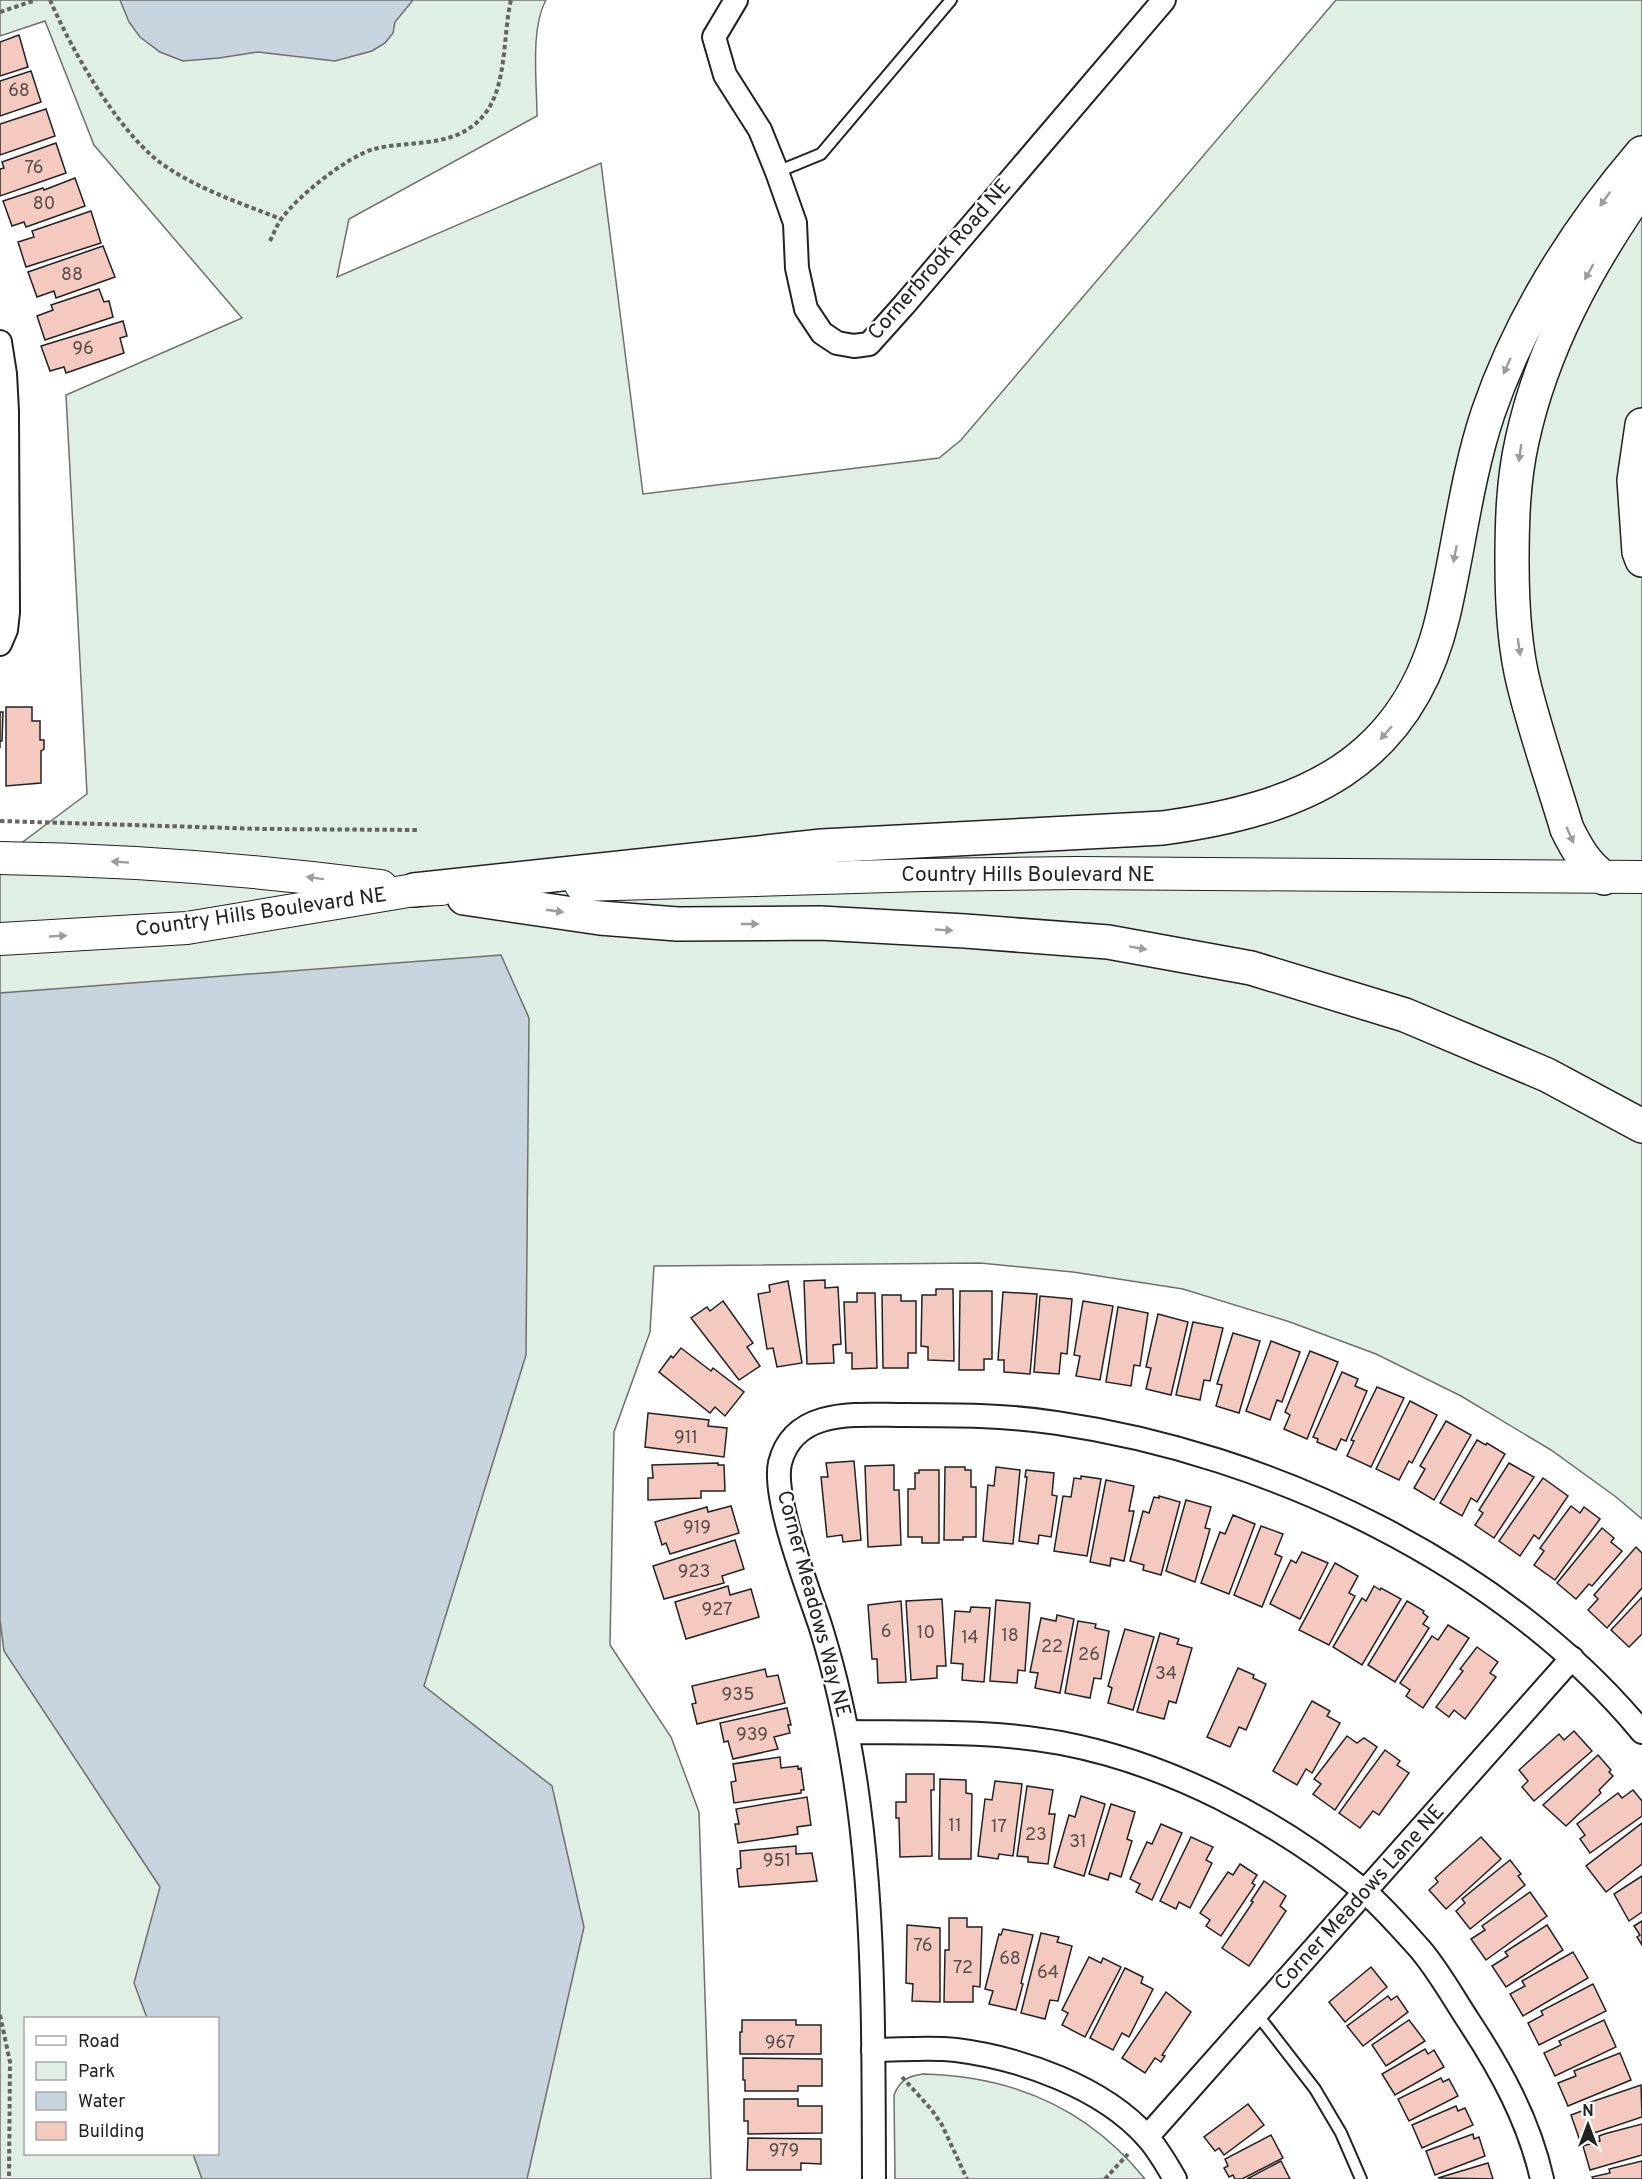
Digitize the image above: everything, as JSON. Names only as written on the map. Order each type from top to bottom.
[{"type":"highway","points":[[414,890],[822,846],[1162,828],[1208,822],[1260,809],[1305,792],[1339,775],[1369,752],[1386,734],[1418,688],[1443,618],[1476,452],[1506,367],[1553,275],[1617,182],[1642,153]]},
{"type":"highway","points":[[1604,878],[1590,868],[1567,829],[1524,684],[1512,603],[1512,524],[1521,443],[1533,394],[1553,340],[1616,225],[1642,187]]},
{"type":"highway","points":[[1642,425],[1634,480],[1639,552],[1642,560]]},
{"type":"highway","points":[[414,890],[600,918],[677,924],[820,923],[1108,942],[1251,968],[1405,1015],[1547,1075],[1642,1126]]},
{"type":"main road","name":"Country Hills Boulevard NE","points":[[0,858],[84,860],[281,873],[414,890]]},
{"type":"main road","name":"Country Hills Boulevard NE","points":[[0,939],[187,928],[414,890],[923,875],[1075,873],[1642,877]]},
{"type":"street","name":"Cornerbrook Road NE","points":[[735,0],[714,37],[726,75],[760,130],[795,223],[797,268],[806,309],[822,333],[837,343],[854,346],[869,344],[904,305],[1164,0]]},
{"type":"street","points":[[0,342],[7,411],[8,612],[6,630],[0,644]]},
{"type":"street","name":"Corner Meadows Way NE","points":[[874,2179],[868,1883],[856,1777],[848,1732],[823,1634],[782,1503],[779,1468],[785,1448],[801,1428],[822,1419],[850,1415],[984,1416],[1055,1422],[1143,1439],[1227,1463],[1311,1494],[1394,1535],[1464,1575],[1572,1658],[1642,1732]]},
{"type":"street","name":"Corner Meadows Lane NE","points":[[1148,2137],[1572,1658]]},
{"type":"street","points":[[848,1732],[987,1734],[1061,1743],[1128,1760],[1195,1787],[1266,1821],[1365,1892],[1422,1951],[1489,2051],[1518,2105],[1536,2154],[1542,2179]]},
{"type":"street","points":[[873,2050],[953,2050],[997,2057],[1035,2067],[1073,2084],[1114,2109],[1148,2137],[1175,2179]]},
{"type":"lane","points":[[777,172],[821,154],[951,0]]},
{"type":"lane","points":[[1257,2014],[1315,2088],[1341,2133],[1361,2179]]},
{"type":"path","points":[[0,12],[36,0]]},
{"type":"path","points":[[50,0],[104,97],[124,127],[142,146],[166,167],[188,180],[216,194],[281,219]]},
{"type":"path","points":[[270,241],[281,219],[296,201],[357,157],[373,149],[435,142],[454,137],[475,125],[488,110],[495,93],[501,72],[511,0]]},
{"type":"path","points":[[0,821],[264,829],[420,830]]},
{"type":"path","points":[[0,2014],[10,2062],[9,2179]]},
{"type":"path","points":[[902,2077],[931,2109],[942,2126],[967,2179]]},
{"type":"path","points":[[1105,2179],[1128,2154]]},
{"type":"green space","points":[[0,0],[546,0],[541,12],[536,41],[537,116],[349,219],[337,277],[601,163],[643,494],[939,458],[961,440],[1336,0],[1642,0],[1642,1519],[1616,1497],[1551,1450],[1461,1396],[1376,1354],[1290,1322],[1183,1289],[1073,1272],[980,1263],[654,1266],[650,1332],[614,1432],[610,1645],[671,1737],[699,1812],[711,2179],[0,2179],[0,859],[87,794],[66,395],[242,318],[94,145],[45,21],[0,36]]},
{"type":"green space","points":[[923,2074],[988,2081],[1018,2089],[1046,2101],[1073,2115],[1099,2133],[1123,2154],[1145,2179],[895,2179],[894,2095],[905,2080]]},
{"type":"water","points":[[120,0],[413,0],[395,22],[393,33],[385,43],[372,51],[335,61],[258,52],[183,61],[160,52],[140,37],[129,22]]},
{"type":"water","points":[[501,955],[529,1018],[526,1355],[424,1686],[552,1786],[584,1927],[527,2179],[202,2179],[193,2155],[219,2155],[219,2017],[147,2017],[134,1983],[160,1887],[4,1651],[0,1620],[0,993]]},
{"type":"building","points":[[19,35],[28,67],[0,76],[0,42]]},
{"type":"building","points":[[31,71],[41,102],[0,116],[0,81]]},
{"type":"building","points":[[46,109],[55,136],[0,155],[0,124]]},
{"type":"building","points":[[56,143],[66,173],[0,196],[0,169],[4,168],[2,162]]},
{"type":"building","points":[[75,178],[85,206],[26,227],[24,222],[12,226],[3,201],[43,188],[44,190]]},
{"type":"building","points":[[91,211],[101,243],[26,267],[18,242],[34,237],[32,231]]},
{"type":"building","points":[[103,246],[115,277],[56,298],[54,291],[37,297],[28,272]]},
{"type":"building","points":[[99,289],[104,302],[109,301],[113,317],[45,340],[37,316],[53,310],[51,305]]},
{"type":"building","points":[[123,321],[127,336],[120,338],[124,353],[66,373],[64,367],[50,371],[41,346]]},
{"type":"building","points":[[6,707],[32,707],[32,721],[40,721],[40,740],[44,740],[44,749],[41,751],[41,783],[6,786]]},
{"type":"building","points":[[0,712],[3,712],[2,741],[0,741]]},
{"type":"building","points":[[825,1280],[825,1288],[838,1287],[841,1344],[833,1345],[834,1363],[807,1364],[804,1281]]},
{"type":"building","points":[[788,1281],[802,1363],[777,1367],[773,1348],[767,1349],[758,1294],[770,1292],[769,1285]]},
{"type":"building","points":[[936,1289],[953,1289],[954,1361],[928,1360],[928,1347],[921,1346],[922,1295],[936,1295]]},
{"type":"building","points":[[960,1291],[992,1291],[992,1359],[984,1359],[984,1370],[959,1370]]},
{"type":"building","points":[[1003,1292],[1037,1294],[1030,1374],[1004,1372],[1004,1360],[998,1360]]},
{"type":"building","points":[[857,1293],[875,1293],[877,1368],[852,1369],[852,1353],[846,1353],[844,1302],[857,1302]]},
{"type":"building","points":[[882,1295],[901,1295],[901,1301],[916,1301],[916,1353],[908,1353],[908,1368],[883,1368]]},
{"type":"building","points":[[1040,1296],[1072,1299],[1067,1354],[1061,1353],[1059,1374],[1034,1372]]},
{"type":"building","points":[[723,1301],[753,1343],[747,1347],[760,1366],[739,1380],[691,1318],[707,1307],[710,1311]]},
{"type":"building","points":[[1083,1301],[1113,1306],[1100,1380],[1076,1376],[1080,1356],[1074,1355]]},
{"type":"building","points":[[1118,1307],[1148,1313],[1140,1366],[1134,1365],[1131,1386],[1106,1382]]},
{"type":"building","points":[[1158,1314],[1188,1322],[1171,1395],[1146,1389],[1151,1368],[1146,1367]]},
{"type":"building","points":[[1193,1322],[1223,1328],[1210,1381],[1204,1380],[1200,1400],[1176,1395]]},
{"type":"building","points":[[1233,1333],[1260,1341],[1239,1413],[1216,1406],[1222,1385],[1217,1384]]},
{"type":"building","points":[[1271,1341],[1300,1352],[1282,1402],[1277,1400],[1270,1420],[1246,1411]]},
{"type":"building","points":[[681,1348],[711,1371],[713,1368],[744,1392],[725,1416],[715,1407],[710,1413],[659,1372],[671,1356],[673,1358]]},
{"type":"building","points":[[1310,1351],[1338,1362],[1307,1439],[1284,1429],[1290,1415],[1285,1412]]},
{"type":"building","points":[[1342,1372],[1358,1379],[1355,1386],[1367,1391],[1346,1441],[1341,1439],[1336,1450],[1317,1442],[1318,1439],[1313,1437]]},
{"type":"building","points":[[1377,1387],[1404,1398],[1371,1467],[1347,1456],[1354,1441],[1351,1440]]},
{"type":"building","points":[[1410,1401],[1437,1415],[1412,1463],[1409,1461],[1399,1480],[1376,1469]]},
{"type":"building","points":[[648,1413],[709,1420],[708,1426],[727,1428],[724,1457],[645,1447]]},
{"type":"building","points":[[1446,1421],[1471,1435],[1434,1500],[1414,1488],[1425,1469],[1420,1466]]},
{"type":"building","points":[[1477,1440],[1505,1454],[1477,1502],[1471,1498],[1462,1516],[1440,1503]]},
{"type":"building","points":[[854,1461],[861,1540],[843,1542],[842,1535],[827,1537],[821,1477],[828,1477],[826,1463]]},
{"type":"building","points":[[718,1463],[718,1465],[724,1465],[725,1491],[701,1491],[701,1498],[648,1500],[648,1478],[653,1478],[652,1465]]},
{"type":"building","points":[[1509,1463],[1534,1477],[1494,1538],[1475,1525],[1483,1513],[1479,1510]]},
{"type":"building","points":[[894,1465],[894,1490],[899,1490],[901,1545],[868,1547],[865,1466]]},
{"type":"building","points":[[945,1467],[965,1467],[965,1470],[971,1470],[971,1487],[976,1487],[976,1537],[944,1540]]},
{"type":"building","points":[[996,1467],[1020,1470],[1013,1544],[983,1541],[988,1485],[994,1486]]},
{"type":"building","points":[[919,1470],[939,1470],[939,1543],[922,1543],[922,1537],[908,1537],[908,1489],[915,1489],[915,1473],[919,1473]]},
{"type":"building","points":[[1026,1470],[1054,1473],[1052,1495],[1057,1496],[1051,1537],[1039,1535],[1038,1544],[1019,1541]]},
{"type":"building","points":[[1081,1476],[1101,1479],[1087,1556],[1054,1551],[1063,1496],[1071,1497],[1074,1478],[1081,1479]]},
{"type":"building","points":[[1543,1478],[1568,1496],[1539,1539],[1534,1535],[1520,1556],[1499,1541]]},
{"type":"building","points":[[1106,1480],[1134,1486],[1129,1511],[1134,1511],[1124,1561],[1111,1558],[1110,1566],[1090,1562]]},
{"type":"building","points":[[1159,1496],[1180,1502],[1161,1575],[1143,1570],[1144,1565],[1130,1561],[1143,1511],[1149,1513],[1154,1497],[1159,1498]]},
{"type":"building","points":[[1186,1500],[1211,1507],[1205,1528],[1210,1529],[1195,1582],[1166,1571]]},
{"type":"building","points":[[731,1506],[739,1533],[670,1554],[666,1543],[662,1545],[655,1522],[707,1507],[708,1512]]},
{"type":"building","points":[[1571,1506],[1580,1513],[1584,1507],[1600,1519],[1555,1580],[1534,1565],[1544,1551],[1540,1548]]},
{"type":"building","points":[[1233,1515],[1255,1524],[1229,1594],[1201,1583],[1220,1532],[1225,1534]]},
{"type":"building","points":[[1261,1526],[1283,1534],[1275,1554],[1282,1557],[1262,1607],[1234,1595]]},
{"type":"building","points":[[1602,1528],[1614,1538],[1611,1542],[1622,1551],[1592,1586],[1589,1584],[1576,1599],[1557,1583]]},
{"type":"building","points":[[735,1540],[744,1569],[722,1576],[724,1583],[664,1599],[653,1566]]},
{"type":"building","points":[[1636,1547],[1642,1553],[1642,1588],[1607,1628],[1588,1610],[1598,1599],[1594,1595]]},
{"type":"building","points":[[1302,1552],[1328,1563],[1300,1619],[1270,1604],[1291,1560],[1296,1563]]},
{"type":"building","points":[[1335,1563],[1358,1576],[1349,1593],[1355,1596],[1329,1645],[1299,1630]]},
{"type":"building","points":[[728,1586],[730,1595],[751,1589],[759,1617],[686,1639],[675,1602]]},
{"type":"building","points":[[1374,1586],[1401,1599],[1362,1665],[1333,1647],[1362,1598],[1366,1601]]},
{"type":"building","points":[[1642,1597],[1642,1634],[1629,1647],[1611,1630]]},
{"type":"building","points":[[942,1599],[946,1666],[937,1666],[937,1678],[911,1680],[906,1601]]},
{"type":"building","points":[[996,1600],[1030,1603],[1025,1671],[1018,1670],[1017,1683],[990,1681]]},
{"type":"building","points":[[901,1601],[906,1682],[878,1683],[877,1659],[872,1659],[868,1605]]},
{"type":"building","points":[[1407,1601],[1424,1611],[1423,1613],[1428,1617],[1423,1624],[1429,1628],[1395,1682],[1368,1665]]},
{"type":"building","points":[[971,1607],[990,1608],[984,1682],[962,1680],[963,1664],[951,1663],[955,1611],[970,1612]]},
{"type":"building","points":[[1057,1615],[1074,1619],[1060,1693],[1035,1688],[1038,1673],[1030,1672],[1041,1618],[1056,1621]]},
{"type":"building","points":[[1078,1621],[1096,1624],[1095,1628],[1109,1631],[1101,1679],[1094,1678],[1090,1698],[1065,1693]]},
{"type":"building","points":[[1448,1625],[1469,1638],[1423,1708],[1406,1696],[1410,1690],[1400,1683],[1432,1636],[1438,1640]]},
{"type":"building","points":[[1125,1629],[1154,1637],[1133,1710],[1108,1703],[1112,1688],[1108,1686]]},
{"type":"building","points":[[1160,1633],[1179,1639],[1177,1644],[1192,1648],[1176,1703],[1169,1701],[1164,1719],[1137,1712]]},
{"type":"building","points":[[1477,1647],[1498,1662],[1490,1673],[1496,1677],[1465,1719],[1454,1710],[1449,1717],[1436,1707],[1463,1671],[1460,1669]]},
{"type":"building","points":[[1238,1668],[1254,1675],[1253,1678],[1266,1684],[1246,1730],[1239,1727],[1230,1747],[1207,1737]]},
{"type":"building","points":[[765,1669],[767,1677],[778,1675],[785,1703],[697,1724],[692,1704],[696,1703],[692,1686]]},
{"type":"building","points":[[1312,1701],[1330,1711],[1327,1716],[1340,1723],[1312,1773],[1306,1769],[1297,1785],[1273,1771]]},
{"type":"building","points":[[787,1708],[791,1725],[788,1725],[790,1733],[774,1737],[778,1749],[733,1759],[728,1741],[724,1742],[720,1723]]},
{"type":"building","points":[[1574,1731],[1592,1751],[1534,1801],[1522,1787],[1528,1781],[1519,1770],[1559,1734],[1564,1740]]},
{"type":"building","points":[[1347,1736],[1357,1743],[1364,1738],[1377,1747],[1335,1810],[1313,1794],[1321,1784],[1314,1779]]},
{"type":"building","points":[[1385,1750],[1400,1761],[1397,1765],[1409,1773],[1379,1815],[1373,1811],[1360,1828],[1339,1813]]},
{"type":"building","points":[[1598,1755],[1611,1770],[1609,1772],[1613,1776],[1599,1790],[1601,1793],[1566,1826],[1543,1805]]},
{"type":"building","points":[[780,1757],[781,1768],[798,1766],[798,1769],[801,1768],[804,1790],[801,1790],[801,1793],[734,1803],[731,1782],[736,1781],[733,1764]]},
{"type":"building","points":[[906,1774],[934,1774],[934,1790],[931,1790],[932,1856],[900,1857],[899,1818],[896,1818],[896,1802],[906,1802]]},
{"type":"building","points":[[940,1779],[966,1780],[966,1793],[972,1794],[971,1859],[939,1859]]},
{"type":"building","points":[[995,1781],[1022,1784],[1013,1856],[999,1854],[998,1859],[978,1856],[985,1799],[992,1800]]},
{"type":"building","points":[[1027,1786],[1053,1790],[1049,1814],[1055,1814],[1048,1864],[1028,1862],[1028,1857],[1017,1856]]},
{"type":"building","points":[[1633,1790],[1642,1801],[1642,1816],[1590,1853],[1580,1839],[1585,1835],[1577,1824],[1618,1793],[1622,1798]]},
{"type":"building","points":[[1081,1796],[1105,1804],[1084,1876],[1054,1867],[1069,1815],[1075,1817]]},
{"type":"building","points":[[807,1797],[811,1825],[797,1827],[798,1834],[738,1843],[735,1824],[739,1824],[736,1809]]},
{"type":"building","points":[[1111,1804],[1135,1812],[1127,1839],[1132,1841],[1121,1877],[1110,1873],[1108,1880],[1089,1874]]},
{"type":"building","points":[[1642,1823],[1642,1864],[1606,1892],[1586,1866]]},
{"type":"building","points":[[1161,1824],[1182,1833],[1152,1900],[1136,1892],[1140,1884],[1130,1879],[1147,1842],[1152,1844]]},
{"type":"building","points":[[1191,1837],[1213,1847],[1206,1860],[1212,1863],[1190,1908],[1179,1902],[1176,1909],[1160,1901]]},
{"type":"building","points":[[1481,1837],[1501,1859],[1446,1909],[1429,1890],[1438,1882],[1435,1878]]},
{"type":"building","points":[[796,1846],[796,1854],[812,1853],[817,1881],[739,1887],[737,1869],[741,1868],[740,1851]]},
{"type":"building","points":[[1510,1860],[1521,1874],[1518,1876],[1525,1885],[1470,1929],[1456,1911],[1465,1903],[1462,1899]]},
{"type":"building","points":[[1240,1864],[1257,1875],[1252,1883],[1255,1885],[1221,1936],[1206,1926],[1210,1920],[1200,1913],[1228,1872],[1233,1875]]},
{"type":"building","points":[[1642,1876],[1642,1912],[1629,1921],[1614,1894]]},
{"type":"building","points":[[1264,1881],[1286,1896],[1280,1906],[1286,1911],[1249,1966],[1222,1948],[1253,1902],[1251,1901]]},
{"type":"building","points":[[1530,1892],[1547,1916],[1486,1960],[1471,1939],[1485,1930],[1482,1926]]},
{"type":"building","points":[[949,1918],[967,1918],[967,1927],[982,1927],[980,1987],[973,1986],[973,2002],[944,2002],[945,1950],[949,1950]]},
{"type":"building","points":[[1642,1921],[1642,1945],[1637,1937],[1640,1935],[1634,1926]]},
{"type":"building","points":[[907,1925],[940,1928],[940,2002],[912,2001],[913,1984],[906,1983]]},
{"type":"building","points":[[1547,1925],[1563,1950],[1506,1987],[1492,1966],[1508,1956],[1505,1952]]},
{"type":"building","points":[[1003,1929],[1033,1935],[1016,2010],[989,2004],[993,1991],[985,1989],[999,1934],[1001,1935]]},
{"type":"building","points":[[1041,1933],[1059,1937],[1057,1942],[1072,1946],[1058,2001],[1050,2000],[1045,2019],[1021,2013]]},
{"type":"building","points":[[1573,1952],[1588,1978],[1523,2016],[1510,1994],[1525,1986],[1522,1981]]},
{"type":"building","points":[[1089,1957],[1101,1963],[1103,1958],[1121,1967],[1085,2037],[1062,2025],[1068,2013],[1062,2010]]},
{"type":"building","points":[[1371,1967],[1387,1987],[1345,2022],[1329,2002]]},
{"type":"building","points":[[1125,1968],[1143,1977],[1141,1983],[1153,1989],[1129,2037],[1122,2033],[1113,2050],[1090,2038]]},
{"type":"building","points":[[1593,1984],[1606,2011],[1539,2045],[1528,2023],[1543,2015],[1541,2011]]},
{"type":"building","points":[[1166,1992],[1191,2012],[1162,2055],[1165,2056],[1161,2062],[1155,2058],[1145,2073],[1122,2058]]},
{"type":"building","points":[[1388,1996],[1391,2000],[1397,1996],[1408,2012],[1363,2046],[1347,2026]]},
{"type":"building","points":[[742,2020],[796,2020],[796,2025],[821,2025],[821,2054],[740,2054]]},
{"type":"building","points":[[1409,2020],[1425,2041],[1386,2066],[1372,2045]]},
{"type":"building","points":[[1604,2020],[1616,2047],[1555,2076],[1544,2053],[1561,2045],[1559,2041]]},
{"type":"building","points":[[1425,2049],[1428,2054],[1434,2050],[1444,2067],[1395,2095],[1382,2074]]},
{"type":"building","points":[[1620,2053],[1631,2080],[1568,2106],[1558,2083],[1576,2076],[1574,2071]]},
{"type":"building","points":[[743,2058],[822,2059],[822,2086],[798,2086],[798,2091],[745,2091]]},
{"type":"building","points":[[1441,2078],[1443,2082],[1449,2079],[1458,2096],[1409,2121],[1398,2099]]},
{"type":"building","points":[[1641,2085],[1642,2117],[1579,2138],[1571,2115],[1587,2109],[1585,2104]]},
{"type":"building","points":[[744,2099],[798,2099],[798,2106],[822,2106],[822,2133],[748,2134],[748,2121],[744,2121]]},
{"type":"building","points":[[1248,2104],[1264,2125],[1224,2155],[1219,2148],[1215,2151],[1204,2137]]},
{"type":"building","points":[[1456,2106],[1458,2111],[1465,2108],[1473,2125],[1422,2148],[1412,2125]]},
{"type":"building","points":[[1642,2124],[1642,2155],[1590,2170],[1583,2146],[1600,2141],[1599,2136],[1604,2134]]},
{"type":"building","points":[[1473,2134],[1474,2139],[1479,2137],[1485,2156],[1435,2175],[1426,2151]]},
{"type":"building","points":[[1271,2135],[1283,2158],[1242,2179],[1235,2179],[1233,2175],[1229,2177],[1224,2168],[1228,2166],[1225,2159]]},
{"type":"building","points":[[748,2138],[821,2139],[821,2164],[801,2163],[801,2170],[747,2170]]},
{"type":"building","points":[[1281,2161],[1290,2179],[1247,2179]]},
{"type":"building","points":[[1642,2161],[1642,2179],[1593,2179],[1592,2177],[1610,2173],[1609,2169]]},
{"type":"building","points":[[1488,2163],[1493,2179],[1438,2178]]}]
